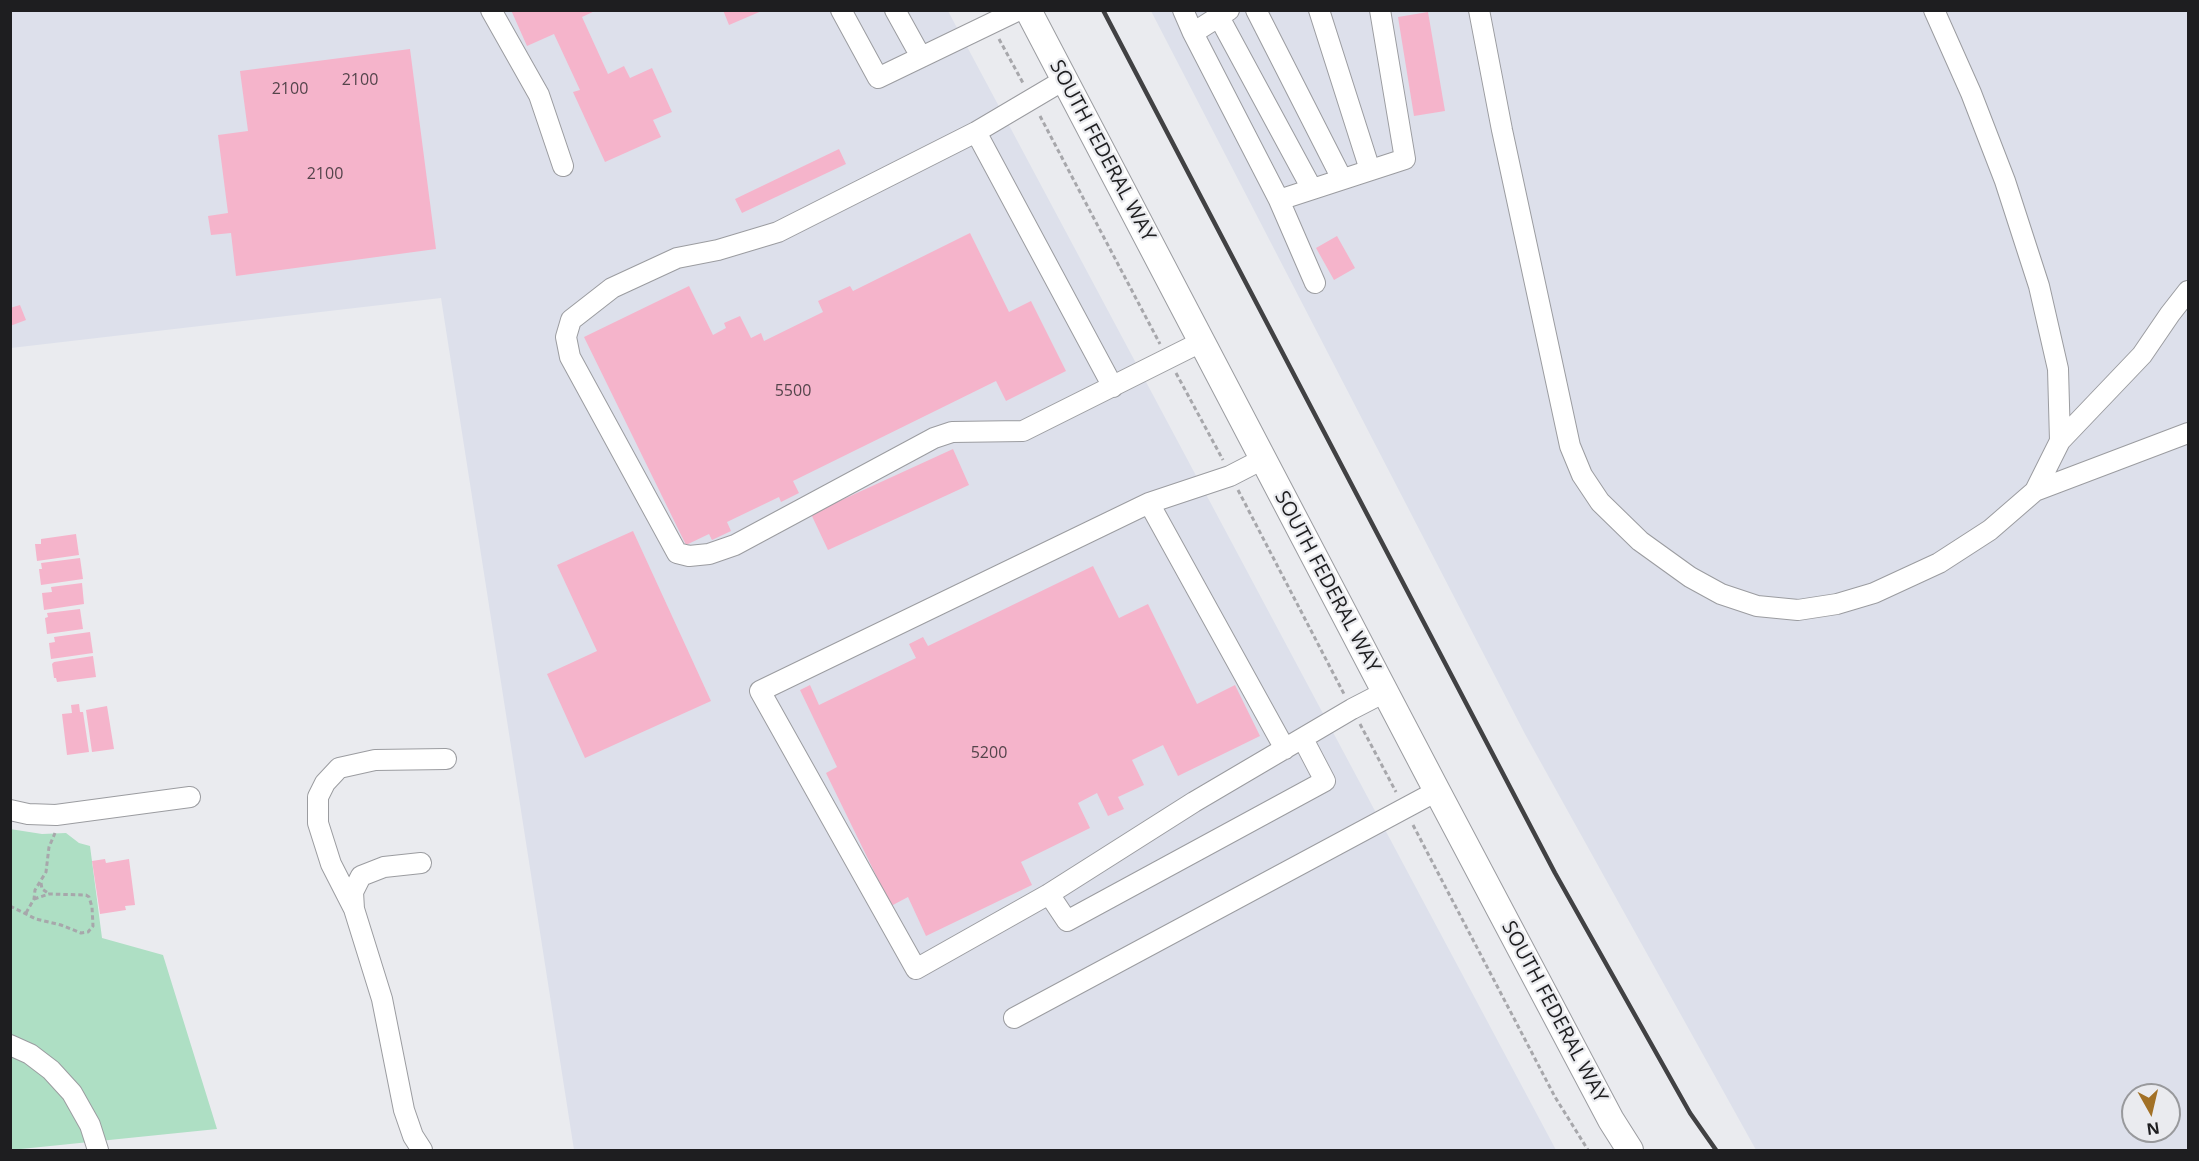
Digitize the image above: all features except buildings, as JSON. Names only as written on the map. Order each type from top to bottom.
[{"type":"main road","name":"SOUTH FEDERAL WAY","points":[[1028,10],[1437,791],[1611,1120],[1630,1150]]},
{"type":"street","points":[[491,10],[539,95],[562,166]]},
{"type":"street","points":[[841,10],[878,78],[991,26],[1019,10]]},
{"type":"street","points":[[895,10],[921,57]]},
{"type":"street","points":[[1184,10],[1193,33],[1280,200],[1315,283]]},
{"type":"street","points":[[1256,10],[1342,179]]},
{"type":"street","points":[[1319,10],[1370,170]]},
{"type":"street","points":[[1280,200],[1405,159],[1380,10]]},
{"type":"street","points":[[1479,10],[1502,130],[1570,447],[1582,475],[1600,502],[1640,541],[1690,578],[1721,594],[1757,606],[1798,609],[1837,604],[1874,593],[1939,563],[1990,530],[2035,491],[2188,434]]},
{"type":"street","points":[[1934,10],[1971,93],[2005,181],[2039,286],[2058,369],[2060,441]]},
{"type":"street","points":[[1193,33],[1224,14],[1312,189]]},
{"type":"street","points":[[1064,80],[976,132],[778,232],[718,250],[677,258],[612,288],[571,320],[566,337],[570,357],[677,553],[689,556],[709,554],[735,545],[934,438],[952,432],[1023,430],[1202,342]]},
{"type":"street","points":[[976,132],[1113,387]]},
{"type":"street","points":[[2035,491],[2060,441],[2142,355],[2188,291]]},
{"type":"street","points":[[1263,459],[1230,476],[1149,503],[760,691],[916,969],[1049,894],[1194,802],[1385,692]]},
{"type":"street","points":[[1149,503],[1285,749]]},
{"type":"street","points":[[1049,894],[1067,921],[1325,781],[1303,739]]},
{"type":"street","points":[[422,1150],[413,1136],[404,1110],[382,999],[354,909],[331,864],[318,823],[318,797],[325,783],[339,768],[375,760],[446,759]]},
{"type":"street","points":[[1014,1018],[1437,791]]},
{"type":"street","points":[[10,810],[28,814],[56,815],[190,797]]},
{"type":"street","points":[[354,909],[353,892],[361,876],[384,867],[421,863]]},
{"type":"street","points":[[10,1045],[30,1054],[51,1070],[72,1093],[90,1125],[98,1150]]},
{"type":"path","points":[[991,26],[1032,99],[1556,1097],[1588,1150]]},
{"type":"path","points":[[26,913],[34,899],[35,890],[46,872],[49,847],[57,829]]},
{"type":"path","points":[[41,883],[42,889],[50,894]]},
{"type":"path","points":[[10,906],[36,920],[61,925],[81,933],[91,929],[92,907],[88,897],[50,894],[34,899]]},
{"type":"shaded area","points":[[10,11],[948,11],[1556,1150],[574,1150],[441,298],[11,348]]},
{"type":"shaded area","points":[[1151,11],[2188,11],[2188,1150],[1756,1150],[1525,734]]},
{"type":"green space","points":[[10,829],[42,834],[66,833],[79,843],[90,846],[102,938],[163,955],[217,1129],[11,1150]]},
{"type":"railway","points":[[1103,10],[1555,873],[1690,1113],[1716,1150]]}]
